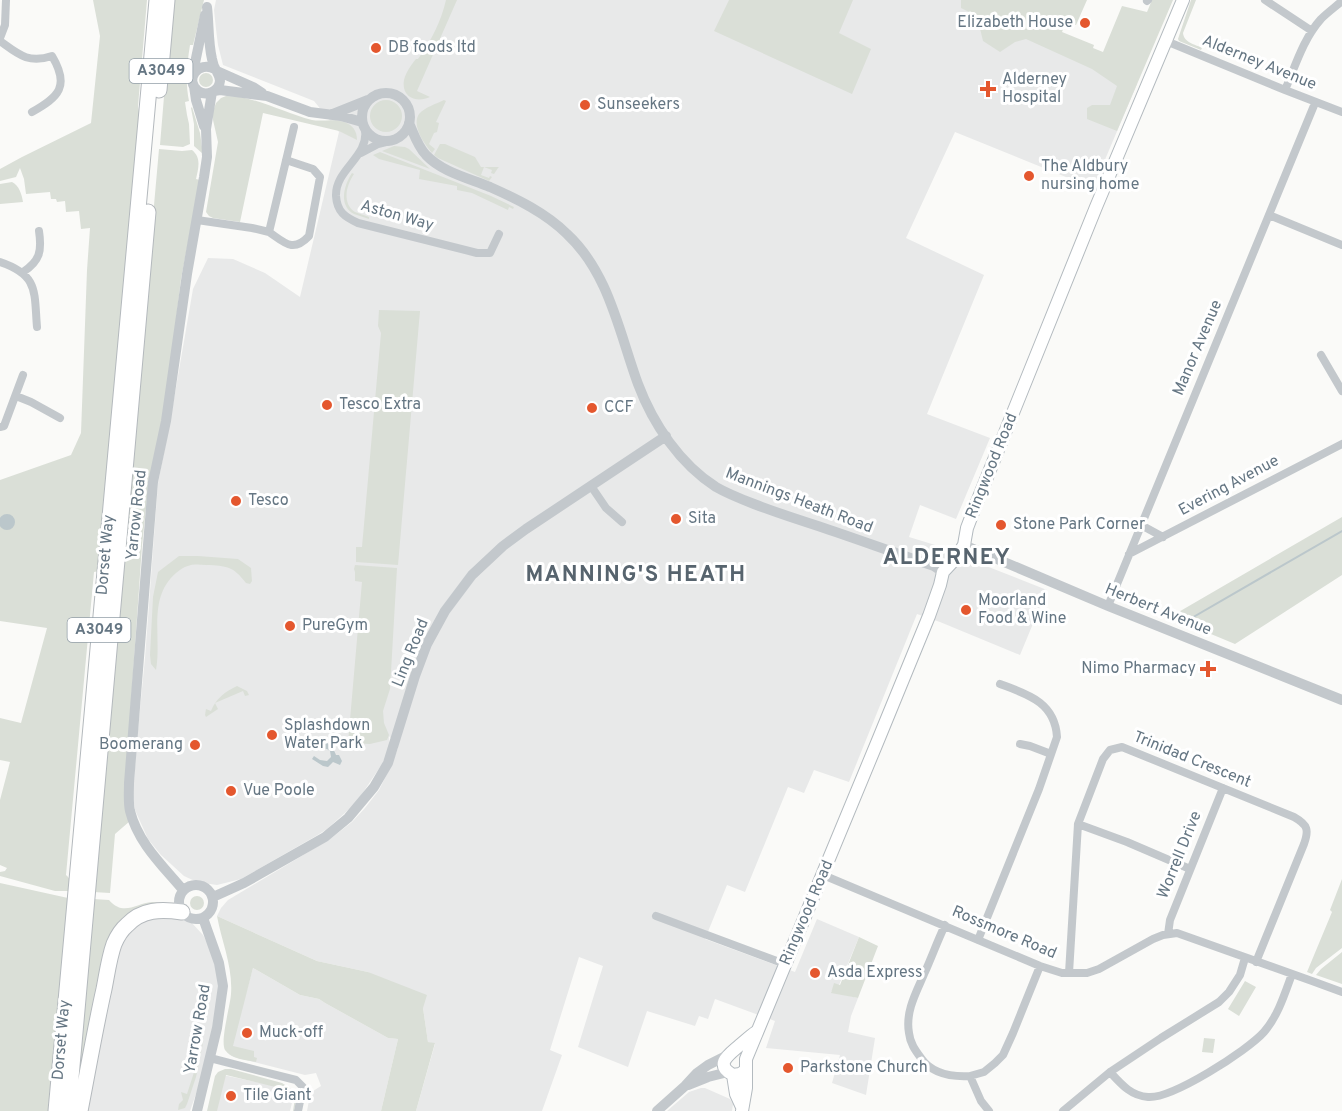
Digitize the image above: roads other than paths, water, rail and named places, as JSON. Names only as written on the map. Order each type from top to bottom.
[{"type":"highway","name":"Dorset Way","points":[[56,1111],[157,0]]},
{"type":"highway","name":"Dorset Way","points":[[68,1111],[167,0]]},
{"type":"highway","points":[[80,1111],[114,944],[128,923],[136,917],[161,909],[182,912]]},
{"type":"main road","name":"Ringwood Road","points":[[742,1109],[746,1088],[746,1064],[759,1029],[924,626],[943,572],[964,545],[967,528],[979,496],[1183,0]]},
{"type":"main road","name":"Ringwood Road","points":[[729,1054],[759,1029]]},
{"type":"main road","points":[[739,1052],[746,1064],[740,1074],[730,1073],[724,1063],[729,1054],[739,1052]]},
{"type":"main road","name":"Ringwood Road","points":[[730,1073],[742,1109]]},
{"type":"street","points":[[6,0],[5,25],[0,39],[21,56],[31,60],[52,56],[61,51]]},
{"type":"street","points":[[1265,0],[1312,32]]},
{"type":"street","points":[[1285,90],[1312,32],[1321,19],[1342,1]]},
{"type":"street","points":[[207,3],[212,56],[220,82],[213,92]]},
{"type":"street","points":[[207,3],[193,79],[194,86],[200,92],[220,90],[267,96],[310,112],[333,115],[364,126],[374,138],[382,141],[393,140],[403,134],[409,123],[409,109],[403,100],[399,96],[387,93],[380,93],[333,115]]},
{"type":"street","name":"Alderney Avenue","points":[[1166,41],[1342,112]]},
{"type":"street","points":[[32,112],[49,103],[56,96],[60,87],[58,67],[52,56]]},
{"type":"street","points":[[195,72],[206,66],[254,87],[267,96]]},
{"type":"street","name":"Yarrow Road","points":[[194,86],[196,100],[206,129]]},
{"type":"street","name":"Yarrow Road","points":[[183,890],[145,843],[130,812],[129,798],[153,482],[166,421],[187,274],[207,157],[206,129],[213,92]]},
{"type":"street","points":[[364,126],[362,112],[368,100]]},
{"type":"street","name":"Manor Avenue","points":[[1108,606],[1315,103]]},
{"type":"street","name":"Mannings Heath Road","points":[[409,123],[418,146],[438,165],[535,210],[566,232],[580,246],[611,301],[639,386],[654,417],[674,449],[710,483],[729,494],[934,566],[943,572]]},
{"type":"street","name":"Aston Way","points":[[364,126],[366,137],[363,147],[339,179],[336,192],[336,204],[346,218],[477,253],[489,253],[499,234]]},
{"type":"street","points":[[269,232],[294,128]]},
{"type":"street","name":"Mannings Heath Road","points":[[393,140],[404,140],[418,146]]},
{"type":"street","name":"Aston Way","points":[[358,155],[378,144],[393,140]]},
{"type":"street","points":[[197,220],[269,232],[287,244],[296,246],[303,242],[309,236],[320,177],[313,169],[286,160]]},
{"type":"street","points":[[1269,215],[1342,244]]},
{"type":"street","points":[[23,272],[35,264],[40,247],[39,231]]},
{"type":"street","points":[[40,242],[52,241]]},
{"type":"street","points":[[0,262],[23,272],[30,283],[35,292],[37,327]]},
{"type":"street","points":[[1322,355],[1342,391]]},
{"type":"street","points":[[0,427],[4,426],[23,375]]},
{"type":"street","points":[[16,396],[60,418]]},
{"type":"street","points":[[46,423],[50,413]]},
{"type":"street","name":"Ling Road","points":[[213,897],[244,883],[326,837],[348,818],[374,786],[388,763],[421,659],[434,628],[472,575],[503,546],[666,436]]},
{"type":"street","name":"Evering Avenue","points":[[1129,554],[1342,444]]},
{"type":"street","points":[[591,486],[606,508],[622,522]]},
{"type":"street","points":[[1141,525],[1163,537]]},
{"type":"street","name":"Herbert Avenue","points":[[964,545],[1108,606],[1342,700]]},
{"type":"street","points":[[978,940],[1040,789],[1057,737],[1057,730],[1045,706],[1032,696],[1000,684]]},
{"type":"street","points":[[1020,744],[1051,754]]},
{"type":"street","name":"Trinidad Crescent","points":[[1069,973],[1078,824],[1103,759],[1110,750],[1118,747],[1132,750],[1303,822],[1307,829],[1307,837],[1256,962]]},
{"type":"street","name":"Worrell Drive","points":[[1168,934],[1170,921],[1223,788]]},
{"type":"street","points":[[1078,824],[1190,869]]},
{"type":"street","name":"Rossmore Road","points":[[823,874],[1040,966],[1062,973],[1087,973],[1099,969],[1153,939],[1168,934]]},
{"type":"street","points":[[196,884],[202,885],[211,892],[213,907],[210,912],[203,918],[195,919],[182,912],[179,902],[183,890],[196,884]]},
{"type":"street","points":[[656,916],[785,964]]},
{"type":"street","name":"Yarrow Road","points":[[197,1111],[217,1028],[223,986],[219,963],[203,918]]},
{"type":"street","points":[[945,925],[913,1001],[909,1015],[909,1035],[911,1044],[924,1062],[931,1068],[949,1076],[970,1076],[984,1072],[1003,1055],[1040,966]]},
{"type":"street","points":[[1168,934],[1177,933],[1342,992]]},
{"type":"street","points":[[1064,1111],[1110,1072],[1219,1002],[1229,993],[1240,975],[1245,958]]},
{"type":"street","points":[[1110,1072],[1130,1092],[1157,1097],[1217,1068],[1264,1032],[1273,1020],[1292,974]]},
{"type":"street","points":[[657,1111],[697,1073],[729,1054]]},
{"type":"street","points":[[210,1058],[296,1080],[303,1087],[298,1111]]},
{"type":"street","points":[[685,1086],[708,1077],[730,1073]]},
{"type":"street","points":[[970,1076],[981,1101],[989,1111]]},
{"type":"waterway","points":[[1183,623],[1342,531]]},
{"type":"place","name":"Elizabeth House","points":[[1085,23]]},
{"type":"place","name":"DB foods ltd","points":[[376,48]]},
{"type":"place","name":"Alderney Hospital","points":[[988,89]]},
{"type":"place","name":"Sunseekers","points":[[585,105]]},
{"type":"place","name":"The Aldbury nursing home","points":[[1029,176]]},
{"type":"place","name":"Tesco Extra","points":[[327,405]]},
{"type":"place","name":"CCF","points":[[592,408]]},
{"type":"place","name":"Tesco","points":[[236,501]]},
{"type":"place","name":"Sita","points":[[676,519]]},
{"type":"place","name":"Stone Park Corner","points":[[1001,525]]},
{"type":"place","name":"Moorland Food & Wine","points":[[966,610]]},
{"type":"place","name":"PureGym","points":[[290,626]]},
{"type":"place","name":"Nimo Pharmacy","points":[[1208,669]]},
{"type":"place","name":"Splashdown Water Park","points":[[272,735]]},
{"type":"place","name":"Boomerang","points":[[195,745]]},
{"type":"place","name":"Vue Poole","points":[[231,791]]},
{"type":"place","name":"Asda Express","points":[[815,973]]},
{"type":"place","name":"Muck-off","points":[[247,1033]]},
{"type":"place","name":"Parkstone Church","points":[[788,1068]]},
{"type":"place","name":"Tile Giant","points":[[231,1096]]},
{"type":"district","name":"ALDERNEY","points":[[947,558]]},
{"type":"district","name":"MANNING'S HEATH","points":[[636,575]]}]
